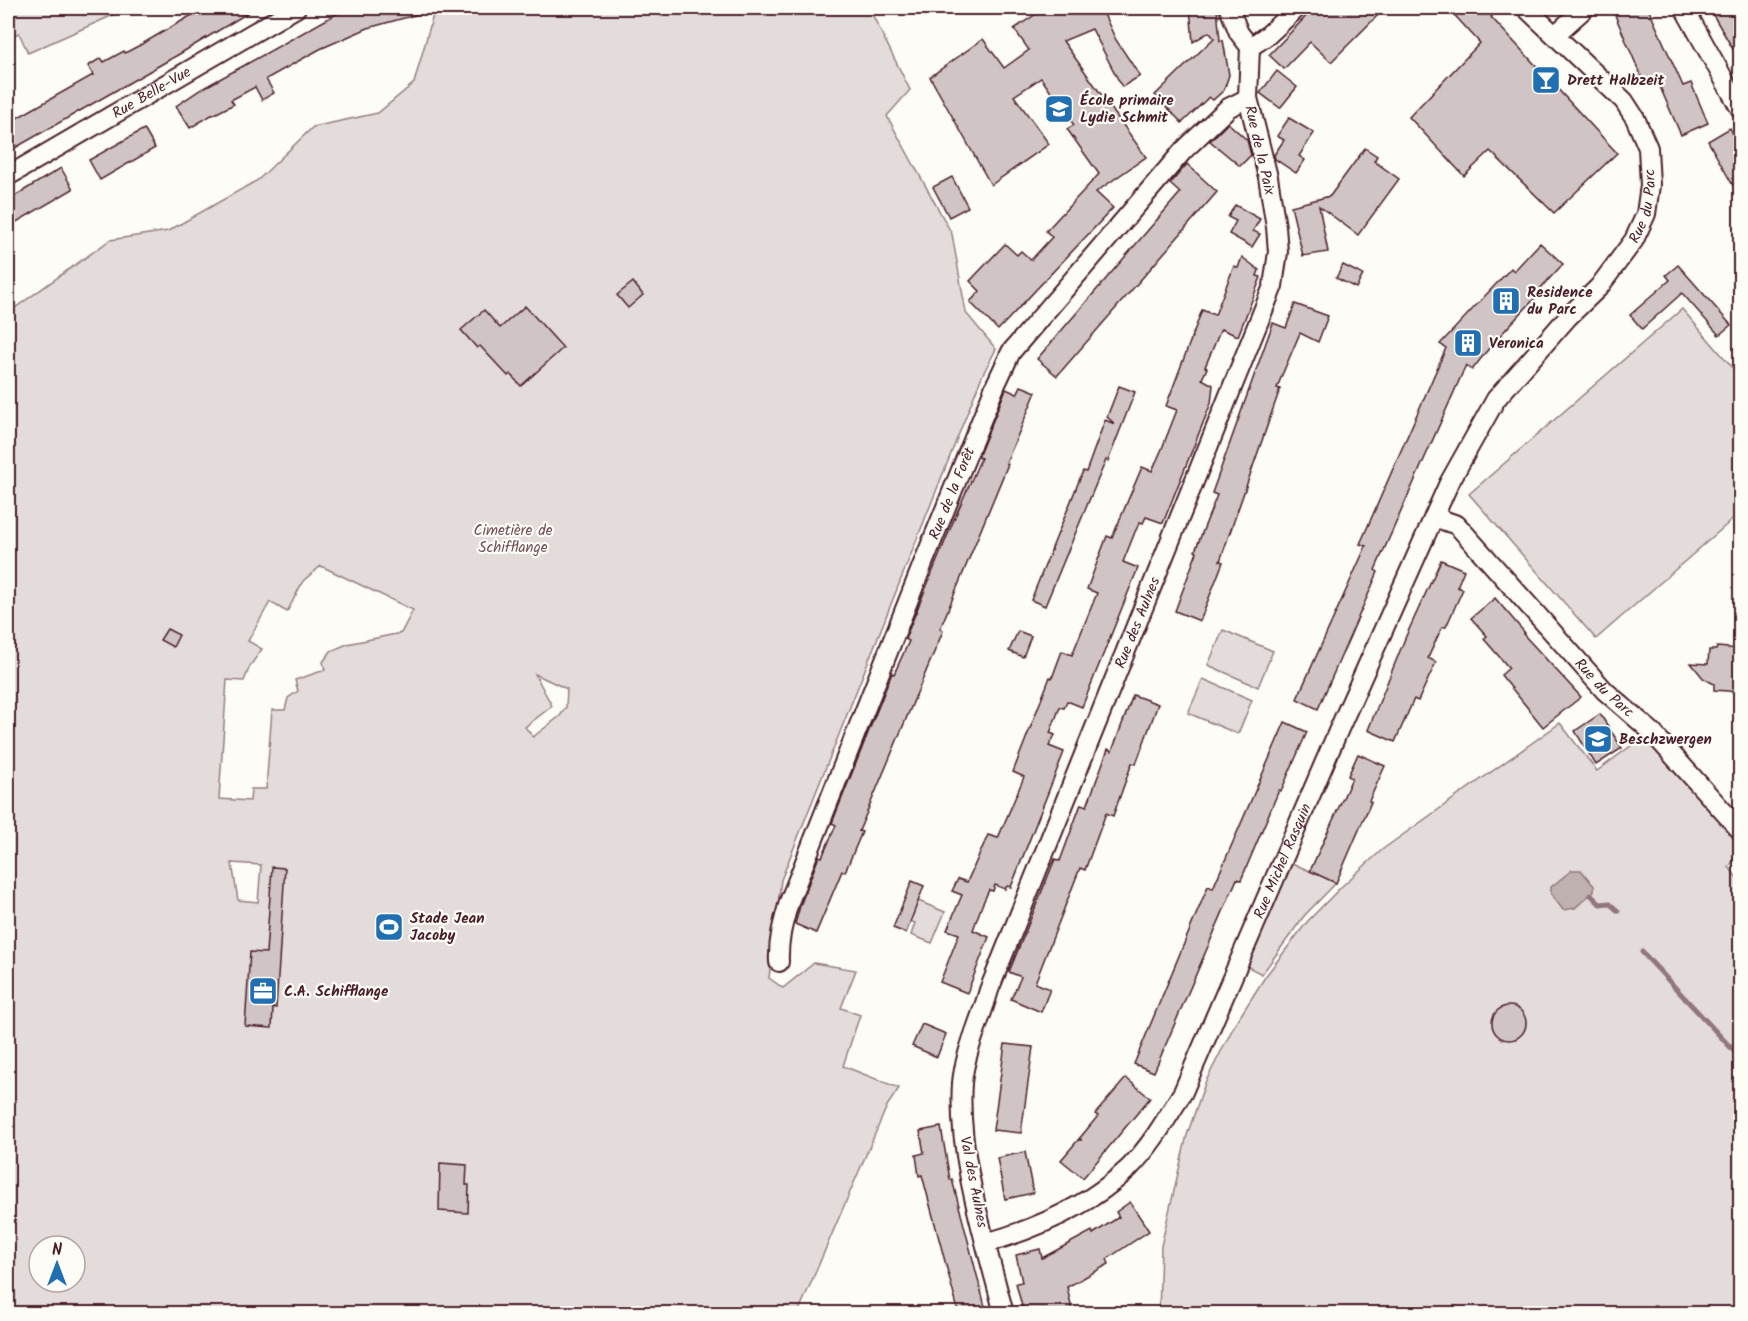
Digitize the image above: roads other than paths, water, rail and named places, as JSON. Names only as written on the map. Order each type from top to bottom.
[{"type":"street","name":"Rue Belle-Vue","points":[[8,176],[296,8]]},
{"type":"street","points":[[1229,8],[1239,33],[1250,47],[1268,36],[1297,8]]},
{"type":"street","name":"Rue du Parc","points":[[1496,399],[1568,317],[1599,287],[1634,240],[1646,214],[1650,185],[1648,148],[1635,118],[1624,101],[1526,8]]},
{"type":"street","points":[[1555,35],[1585,8]]},
{"type":"street","points":[[1684,8],[1740,108]]},
{"type":"street","name":"Rue de la Paix","points":[[1250,47],[1248,98],[1268,177],[1276,226]]},
{"type":"street","name":"Rue de la Forêt","points":[[779,962],[778,943],[789,902],[924,561],[1011,352],[1183,151],[1228,108],[1248,98]]},
{"type":"street","name":"Rue des Aulnes","points":[[982,1015],[989,990],[1273,286],[1278,252],[1276,226]]},
{"type":"street","name":"Rue Michel Rasquin","points":[[986,1243],[1018,1234],[1062,1215],[1093,1196],[1130,1167],[1160,1130],[1183,1092],[1334,740],[1449,483],[1496,399]]},
{"type":"street","name":"Rue du Parc","points":[[1434,517],[1457,525],[1605,691],[1651,731],[1740,830]]},
{"type":"street","name":"Val des Aulnes","points":[[982,1015],[973,1038],[962,1082],[962,1116],[966,1156],[1004,1314]]},
{"type":"waterway","points":[[1591,895],[1600,904],[1609,903],[1618,911]]},
{"type":"waterway","points":[[1642,952],[1734,1051]]},
{"type":"place","name":"Drett Halbzeit","points":[[1546,80]]},
{"type":"place","name":"École primaire Lydie Schmit","points":[[1059,109]]},
{"type":"place","name":"Residence du Parc","points":[[1506,301]]},
{"type":"place","name":"Veronica","points":[[1468,343]]},
{"type":"place","name":"Beschzwergen","points":[[1598,739]]},
{"type":"place","name":"Stade Jean Jacoby","points":[[389,927]]},
{"type":"place","name":"C.A. Schifflange","points":[[263,991]]},
{"type":"park label","name":"Cimetière de Schifflange","points":[[513,538]]}]
